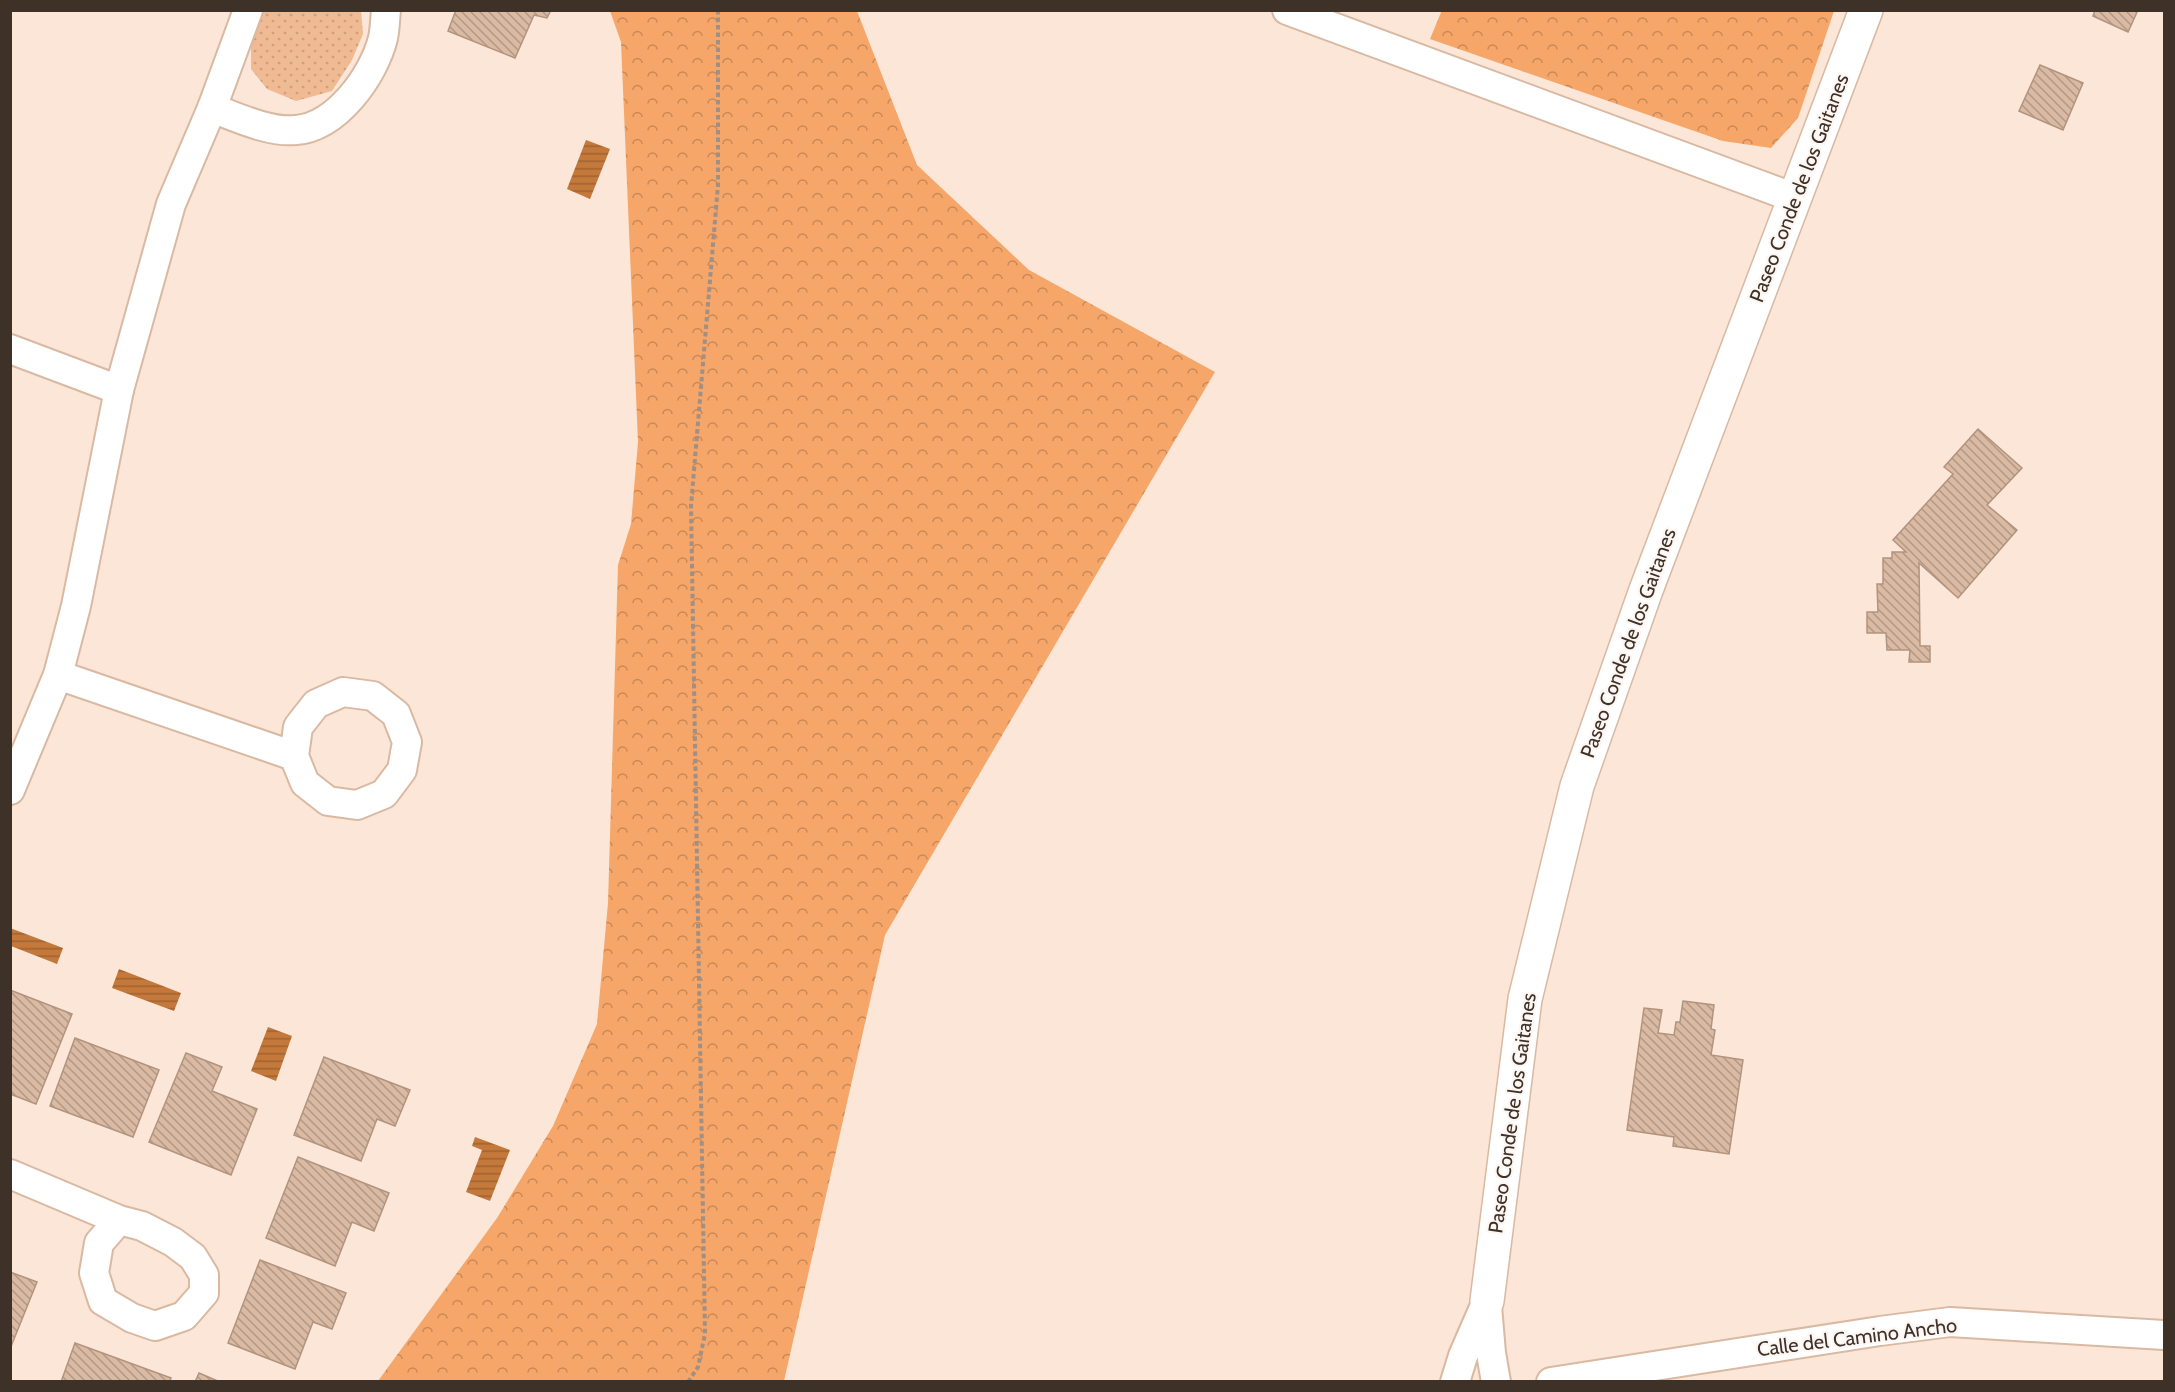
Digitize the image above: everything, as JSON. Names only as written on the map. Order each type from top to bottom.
[{"type":"street","points":[[10,790],[58,675],[76,606],[119,390],[171,204],[212,108],[248,10]]},
{"type":"street","points":[[212,108],[261,126],[296,130],[323,122],[352,97],[371,68],[383,38],[386,10]]},
{"type":"street","points":[[1287,10],[1795,198]]},
{"type":"street","name":"Paseo Conde de los Gaitanes","points":[[1496,1382],[1487,1301],[1526,999],[1577,786],[1646,590],[1866,10]]},
{"type":"street","points":[[10,348],[119,390]]},
{"type":"street","points":[[58,675],[294,756]]},
{"type":"street","points":[[10,1174],[119,1220]]},
{"type":"street","name":"Paseo Conde de los Gaitanes","points":[[1455,1382],[1463,1356],[1487,1301]]},
{"type":"street","name":"Calle del Camino Ancho","points":[[1551,1382],[1661,1374],[1880,1331],[1950,1322],[2164,1335]]},
{"type":"path","points":[[688,1382],[698,1366],[705,1334],[691,506],[718,185],[718,10]]},
{"type":"shaded area","points":[[260,11],[361,11],[363,34],[352,60],[332,91],[296,101],[267,89],[251,69],[251,34]]},
{"type":"shaded area","points":[[586,140],[610,149],[590,199],[567,189]]},
{"type":"shaded area","points":[[10,928],[63,948],[57,964],[11,946]]},
{"type":"shaded area","points":[[119,969],[181,993],[174,1011],[112,988]]},
{"type":"shaded area","points":[[268,1027],[292,1036],[276,1081],[251,1071]]},
{"type":"shaded area","points":[[475,1137],[510,1150],[490,1201],[466,1192],[482,1150],[472,1146]]},
{"type":"green space","points":[[1442,10],[1834,11],[1798,118],[1771,148],[1723,141],[1430,39]]},
{"type":"green space","points":[[610,11],[857,11],[917,165],[1029,270],[1215,372],[885,935],[784,1381],[378,1381],[497,1218],[553,1126],[597,1024],[608,903],[618,565],[631,524],[638,442],[621,42]]},
{"type":"building","points":[[456,10],[551,10],[547,18],[534,15],[515,58],[448,31]]},
{"type":"building","points":[[2095,10],[2138,10],[2128,32],[2093,16]]},
{"type":"building","points":[[2040,65],[2083,83],[2063,130],[2019,111]]},
{"type":"building","points":[[1978,429],[2022,468],[1987,505],[2017,530],[1958,598],[1919,563],[1920,646],[1930,646],[1930,662],[1909,662],[1910,650],[1887,650],[1886,633],[1867,633],[1867,612],[1878,612],[1877,584],[1883,584],[1883,558],[1892,558],[1892,552],[1906,552],[1893,540],[1953,474],[1944,467]]},
{"type":"building","points":[[10,990],[72,1014],[36,1104],[10,1094]]},
{"type":"building","points":[[1683,1001],[1714,1005],[1711,1029],[1715,1030],[1711,1055],[1743,1060],[1729,1154],[1673,1146],[1674,1137],[1627,1130],[1644,1008],[1662,1010],[1658,1033],[1674,1035],[1676,1022],[1680,1022]]},
{"type":"building","points":[[75,1038],[159,1070],[133,1137],[50,1106]]},
{"type":"building","points":[[186,1053],[222,1067],[212,1091],[257,1109],[231,1175],[149,1142]]},
{"type":"building","points":[[324,1057],[410,1090],[395,1126],[377,1119],[361,1161],[294,1135]]},
{"type":"building","points":[[298,1157],[389,1193],[374,1231],[352,1222],[335,1266],[266,1238]]},
{"type":"building","points":[[260,1260],[346,1293],[332,1329],[313,1322],[295,1369],[228,1343]]},
{"type":"building","points":[[10,1272],[37,1282],[10,1349]]},
{"type":"building","points":[[75,1343],[171,1378],[169,1382],[61,1382]]},
{"type":"building","points":[[199,1373],[220,1382],[195,1382]]}]
